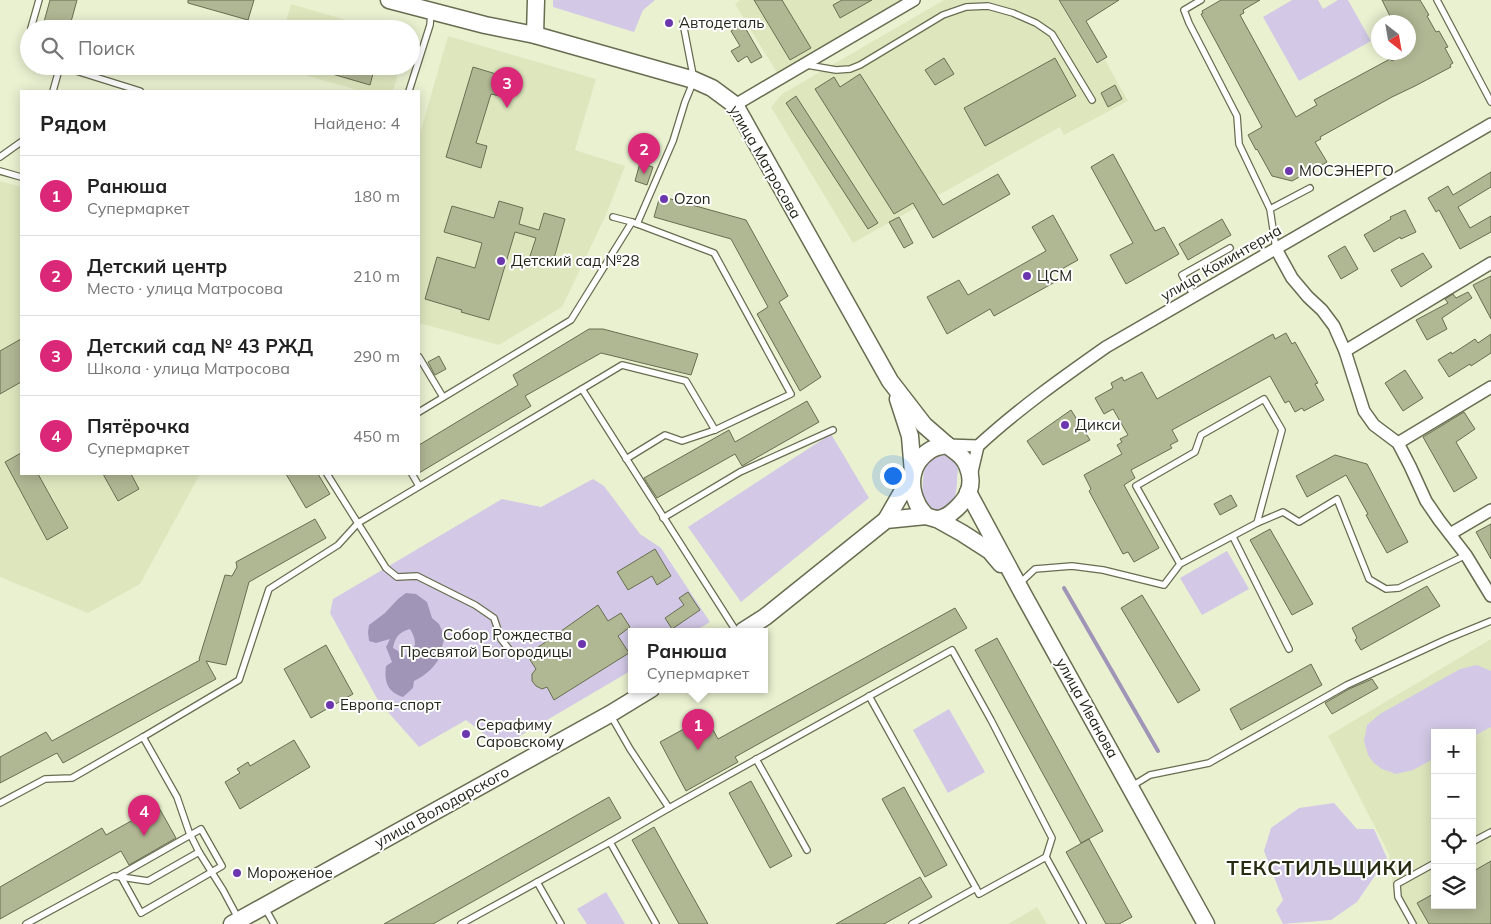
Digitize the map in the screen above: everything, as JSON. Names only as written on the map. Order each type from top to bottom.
[{"type":"street","name":"улица Матросова","points":[[389,0],[485,25],[536,34],[694,80],[712,88],[735,105],[894,386],[924,425],[947,445]]},
{"type":"street","points":[[536,0],[536,34]]},
{"type":"street","points":[[735,105],[914,0]]},
{"type":"street","name":"улица Коминтерна","points":[[978,446],[998,427],[1051,385],[1106,347],[1491,124]]},
{"type":"street","points":[[1276,249],[1292,278],[1308,298],[1322,310],[1334,326],[1345,351],[1364,410],[1374,425],[1398,443],[1426,502],[1466,555],[1491,596]]},
{"type":"street","points":[[1345,351],[1491,263]]},
{"type":"street","points":[[894,386],[910,436],[912,485],[917,504],[931,518],[962,533],[990,551],[1018,584]]},
{"type":"street","points":[[1398,443],[1491,387]]},
{"type":"street","points":[[947,445],[963,458],[968,468],[969,486]]},
{"type":"street","points":[[748,628],[765,617],[886,520],[913,473],[917,461],[930,450],[947,445],[978,446],[969,486],[955,510],[946,517],[886,520]]},
{"type":"street","name":"улица Иванова","points":[[969,486],[1018,584],[1206,924]]},
{"type":"street","points":[[1450,534],[1491,510]]},
{"type":"street","name":"улица Володарского","points":[[236,922],[645,693]]},
{"type":"lane","points":[[33,20],[39,0]]},
{"type":"lane","points":[[1201,0],[1184,10],[1237,116],[1239,144],[1270,209],[1276,249]]},
{"type":"lane","points":[[1437,0],[1491,102]]},
{"type":"lane","points":[[803,65],[814,65],[836,70],[850,69],[860,65],[943,15],[966,7],[988,6],[1036,22],[1052,34],[1092,100]]},
{"type":"lane","points":[[420,56],[430,25],[432,11]]},
{"type":"lane","points":[[420,411],[570,320],[634,223],[674,141],[685,102],[694,80],[683,23]]},
{"type":"lane","points":[[53,90],[57,75]]},
{"type":"lane","points":[[89,75],[137,90]]},
{"type":"lane","points":[[409,90],[414,75]]},
{"type":"lane","points":[[0,156],[20,143]]},
{"type":"lane","points":[[0,171],[20,177]]},
{"type":"lane","points":[[1270,209],[1310,188]]},
{"type":"lane","points":[[613,217],[714,253],[791,394],[715,430],[682,441],[665,435],[626,459]]},
{"type":"lane","points":[[1194,296],[1182,275],[1230,248]]},
{"type":"lane","points":[[420,359],[443,397]]},
{"type":"lane","points":[[0,803],[45,779],[72,778],[239,680],[269,589],[338,545],[358,522],[622,365],[686,381],[715,430]]},
{"type":"lane","points":[[582,389],[734,628]]},
{"type":"lane","points":[[1180,564],[1136,486],[1195,452],[1201,435],[1264,399],[1282,430],[1257,523]]},
{"type":"lane","points":[[663,518],[740,472],[833,430]]},
{"type":"lane","points":[[327,475],[386,568],[398,577],[417,576],[475,605],[494,618],[501,639],[512,653]]},
{"type":"lane","points":[[413,475],[419,486]]},
{"type":"lane","points":[[1018,584],[1035,569],[1072,566],[1102,570],[1164,585],[1180,564],[1257,523],[1283,512],[1299,522],[1337,499],[1370,579],[1386,589],[1399,588],[1466,555]]},
{"type":"lane","points":[[1233,537],[1289,649]]},
{"type":"lane","points":[[1130,787],[1150,775],[1209,763],[1347,685],[1447,639],[1491,622]]},
{"type":"lane","points":[[461,924],[610,842],[756,759],[869,696],[952,650],[991,720],[1052,838],[1046,857],[979,894],[869,696]]},
{"type":"lane","points":[[610,714],[630,749],[669,808]]},
{"type":"lane","points":[[143,737],[176,797],[189,832],[223,890],[236,922]]},
{"type":"lane","points":[[756,759],[807,850]]},
{"type":"lane","points":[[201,829],[222,866],[212,872],[141,913],[120,875],[201,829]]},
{"type":"lane","points":[[1476,840],[1491,832]]},
{"type":"lane","points":[[610,842],[656,924]]},
{"type":"lane","points":[[26,924],[114,876],[148,880],[200,852]]},
{"type":"lane","points":[[1046,857],[1083,924]]},
{"type":"lane","points":[[1413,924],[1398,897],[1397,884],[1433,864]]},
{"type":"lane","points":[[537,882],[560,924]]},
{"type":"lane","points":[[912,924],[976,888]]},
{"type":"lane","points":[[264,906],[274,924]]},
{"type":"shaded area","points":[[553,0],[655,0],[643,10],[634,32],[553,7]]},
{"type":"shaded area","points":[[740,0],[902,0],[777,73],[735,4]]},
{"type":"shaded area","points":[[944,0],[1058,0],[1096,64],[1105,60],[1128,101],[1064,135],[1060,127],[853,243],[771,107],[782,94]]},
{"type":"shaded area","points":[[1292,0],[1318,0],[1323,9],[1338,0],[1348,0],[1371,41],[1299,81],[1263,17]]},
{"type":"shaded area","points":[[291,4],[346,20],[287,20]]},
{"type":"shaded area","points":[[448,36],[596,79],[575,150],[625,166],[606,215],[562,307],[499,345],[420,323],[420,134]]},
{"type":"shaded area","points":[[305,75],[397,75],[393,90],[357,90]]},
{"type":"shaded area","points":[[0,181],[20,187],[20,475],[199,475],[140,584],[88,613],[0,577]]},
{"type":"shaded area","points":[[831,434],[869,498],[741,602],[688,527]]},
{"type":"shaded area","points":[[942,454],[953,459],[957,465],[956,491],[950,505],[946,508],[935,509],[928,506],[924,499],[923,477],[927,463]]},
{"type":"shaded area","points":[[593,479],[604,486],[640,534],[661,548],[710,622],[700,628],[628,628],[628,672],[501,747],[466,720],[419,747],[379,702],[330,613],[333,599],[502,499],[541,507]]},
{"type":"shaded area","points":[[1227,551],[1249,589],[1202,615],[1180,578]]},
{"type":"shaded area","points":[[406,593],[416,594],[427,602],[432,618],[439,624],[445,637],[437,662],[427,673],[414,681],[413,688],[403,697],[393,692],[386,681],[386,666],[392,662],[386,647],[390,639],[376,643],[369,641],[368,632],[369,625],[385,613]],"holes":[[[410,629],[415,642],[414,646],[410,652],[401,657],[398,651],[393,648],[395,641],[400,633]]]},
{"type":"shaded area","points":[[1491,639],[1491,924],[1409,924],[1394,898],[1389,854],[1328,736]]},
{"type":"shaded area","points":[[1477,665],[1491,671],[1491,727],[1476,735],[1476,729],[1431,729],[1431,760],[1413,770],[1396,774],[1382,769],[1374,763],[1368,755],[1364,741],[1367,725],[1380,714],[1460,669]]},
{"type":"shaded area","points":[[949,709],[985,772],[948,793],[913,730]]},
{"type":"shaded area","points":[[1334,803],[1357,829],[1374,829],[1387,858],[1357,902],[1331,920],[1283,924],[1276,910],[1283,900],[1264,851],[1271,828],[1299,808]]},
{"type":"shaded area","points":[[606,892],[625,924],[587,924],[577,909]]},
{"type":"shaded area","points":[[1037,907],[1047,924],[1008,924]]},
{"type":"building","points":[[50,0],[77,0],[71,20],[44,20]]},
{"type":"building","points":[[188,0],[254,0],[248,20],[188,3]]},
{"type":"building","points":[[754,0],[782,0],[811,48],[790,60]]},
{"type":"building","points":[[842,0],[872,0],[840,18],[833,5]]},
{"type":"building","points":[[1059,0],[1119,0],[1086,21],[1107,57],[1097,63]]},
{"type":"building","points":[[1221,0],[1260,0],[1243,10],[1244,13],[1240,15],[1296,117],[1317,105],[1314,100],[1388,60],[1416,60],[1416,15],[1390,15],[1382,0],[1420,0],[1436,32],[1439,31],[1448,47],[1445,48],[1453,63],[1450,65],[1451,67],[1320,137],[1321,139],[1315,142],[1327,162],[1292,181],[1272,176],[1248,135],[1262,127],[1201,14],[1203,13],[1202,11]]},
{"type":"building","points":[[743,24],[762,57],[751,63],[747,56],[738,62],[731,51],[740,46],[731,31]]},
{"type":"building","points":[[944,58],[954,74],[935,85],[925,70]]},
{"type":"building","points":[[1055,58],[1076,96],[985,146],[964,108]]},
{"type":"building","points":[[473,67],[506,77],[500,96],[491,94],[476,143],[487,146],[481,168],[446,157]]},
{"type":"building","points":[[860,74],[943,205],[998,174],[1010,194],[933,238],[913,203],[894,214],[815,89],[834,77],[840,87]]},
{"type":"building","points":[[336,75],[373,75],[370,85]]},
{"type":"building","points":[[1115,85],[1122,99],[1108,107],[1101,93]]},
{"type":"building","points":[[796,96],[878,223],[868,229],[786,103]]},
{"type":"building","points":[[1113,154],[1155,231],[1164,227],[1179,254],[1126,284],[1110,255],[1133,243],[1091,167]]},
{"type":"building","points":[[640,163],[653,167],[647,185],[635,181]]},
{"type":"building","points":[[1491,172],[1491,187],[1458,207],[1470,228],[1491,216],[1491,232],[1460,249],[1439,210],[1436,212],[1428,198],[1448,186],[1453,195]]},
{"type":"building","points":[[660,196],[746,220],[788,296],[779,302],[821,377],[800,391],[757,314],[768,307],[731,239],[654,217]]},
{"type":"building","points":[[499,201],[523,208],[519,224],[539,230],[544,213],[565,219],[553,262],[530,256],[536,238],[515,232],[489,320],[425,299],[437,257],[475,268],[482,243],[444,232],[452,206],[494,218]]},
{"type":"building","points":[[1405,210],[1416,232],[1401,239],[1400,237],[1374,252],[1364,235],[1391,219],[1390,217]]},
{"type":"building","name":"ЦСМ","points":[[1053,215],[1078,260],[1051,275],[1055,282],[994,316],[990,309],[947,334],[927,297],[959,280],[968,295],[1046,251],[1032,227]]},
{"type":"building","points":[[899,217],[913,243],[904,248],[889,222]]},
{"type":"building","points":[[1222,219],[1231,235],[1188,260],[1179,244]]},
{"type":"building","points":[[1345,246],[1358,269],[1341,279],[1328,256]]},
{"type":"building","points":[[1423,253],[1432,267],[1401,287],[1391,270]]},
{"type":"building","points":[[1491,276],[1491,319],[1473,285]]},
{"type":"building","points":[[1468,292],[1472,298],[1442,318],[1447,329],[1427,340],[1416,320],[1448,303],[1445,299],[1453,294],[1456,298]]},
{"type":"building","points":[[589,329],[603,329],[698,354],[691,375],[601,353],[525,396],[531,406],[420,472],[420,444],[518,385],[513,375]]},
{"type":"building","points":[[1286,333],[1292,344],[1295,342],[1318,383],[1315,384],[1324,400],[1304,411],[1302,408],[1295,412],[1289,401],[1285,403],[1270,376],[1172,430],[1178,441],[1170,445],[1172,448],[1131,470],[1135,478],[1124,485],[1159,548],[1134,562],[1128,552],[1123,554],[1089,491],[1091,489],[1084,475],[1122,454],[1117,445],[1122,442],[1120,439],[1128,435],[1113,409],[1104,414],[1095,398],[1113,388],[1111,383],[1122,377],[1124,381],[1142,372],[1157,399],[1273,334],[1275,339]]},
{"type":"building","points":[[1491,334],[1491,353],[1449,377],[1438,360],[1451,352],[1452,354],[1475,339],[1478,343]]},
{"type":"building","points":[[20,340],[20,383],[0,394],[0,351]]},
{"type":"building","points":[[439,356],[446,369],[435,375],[428,362]]},
{"type":"building","points":[[1405,370],[1423,398],[1403,411],[1385,383]]},
{"type":"building","points":[[807,401],[819,422],[742,466],[735,454],[657,498],[644,478],[729,430],[735,442]]},
{"type":"building","name":"Дикси","points":[[1071,410],[1090,440],[1043,465],[1027,441]]},
{"type":"building","points":[[1464,412],[1475,429],[1456,442],[1477,478],[1454,492],[1423,437]]},
{"type":"building","points":[[20,454],[20,475],[39,475],[68,528],[47,540],[5,462]]},
{"type":"building","points":[[1335,455],[1367,464],[1408,542],[1387,553],[1346,475],[1307,497],[1296,476]]},
{"type":"building","points":[[104,475],[132,475],[139,489],[118,501]]},
{"type":"building","points":[[287,475],[319,475],[330,494],[306,508]]},
{"type":"building","points":[[1231,495],[1237,506],[1220,515],[1214,504]]},
{"type":"building","points":[[315,519],[326,538],[249,582],[226,665],[206,661],[216,679],[63,763],[57,753],[0,783],[0,757],[46,732],[52,741],[200,660],[225,575],[232,576],[237,567],[236,562]]},
{"type":"building","points":[[1491,524],[1491,559],[1476,532]]},
{"type":"building","points":[[1270,529],[1313,604],[1292,615],[1250,540]]},
{"type":"building","points":[[655,549],[671,576],[657,585],[652,576],[628,590],[617,572]]},
{"type":"building","points":[[1427,586],[1440,606],[1361,650],[1355,640],[1357,638],[1352,628]]},
{"type":"building","points":[[688,592],[700,610],[671,628],[665,618],[684,605],[679,598]]},
{"type":"building","points":[[1142,595],[1200,690],[1178,703],[1121,608]]},
{"type":"building","name":"Собор Рождества Пресвятой Богородицы","points":[[598,605],[608,621],[621,613],[630,627],[618,636],[628,654],[554,700],[547,687],[542,689],[532,681],[532,674],[536,669],[527,655]]},
{"type":"building","points":[[955,608],[967,628],[735,757],[738,762],[686,791],[660,742],[706,717],[718,739]]},
{"type":"building","points":[[997,638],[1103,831],[1081,843],[975,650]]},
{"type":"building","points":[[326,645],[353,694],[311,718],[284,669]]},
{"type":"building","points":[[1311,664],[1322,685],[1241,730],[1230,709]]},
{"type":"building","points":[[1372,679],[1378,688],[1332,714],[1325,703],[1349,689]]},
{"type":"building","points":[[294,740],[310,767],[240,809],[225,782],[240,773],[237,769],[248,762],[250,766]]},
{"type":"building","points":[[751,781],[792,856],[770,868],[729,793]]},
{"type":"building","points":[[904,787],[947,865],[925,877],[882,799]]},
{"type":"building","points":[[609,797],[621,818],[433,924],[384,924]]},
{"type":"building","points":[[158,806],[176,838],[129,865],[121,851],[0,919],[0,887],[102,828],[106,835]]},
{"type":"building","points":[[654,827],[708,924],[679,924],[632,840]]},
{"type":"building","points":[[1089,839],[1132,917],[1119,924],[1106,924],[1066,852]]},
{"type":"building","points":[[1491,861],[1491,924],[1429,924],[1417,903],[1431,895],[1431,909],[1476,909],[1476,870]]},
{"type":"building","points":[[920,877],[932,897],[884,924],[836,924]]},
{"type":"waterway","points":[[1064,588],[1158,751]]},
{"type":"place","name":"Автодеталь","points":[[669,23]]},
{"type":"place","name":"Детский сад № 43 РЖД","points":[[507,108]]},
{"type":"place","name":"МОСЭНЕРГО","points":[[1289,171]]},
{"type":"place","name":"Детский центр","points":[[644,174]]},
{"type":"place","name":"Ozon","points":[[664,199]]},
{"type":"place","name":"Детский сад №28","points":[[501,261]]},
{"type":"place","name":"ЦСМ","points":[[1027,276]]},
{"type":"place","name":"Дикси","points":[[1065,425]]},
{"type":"place","name":"Собор Рождества Пресвятой Богородицы","points":[[582,644]]},
{"type":"place","name":"Европа-спорт","points":[[330,705]]},
{"type":"place","name":"Серафиму Саровскому","points":[[466,734]]},
{"type":"place","name":"Ранюша","points":[[698,750]]},
{"type":"place","name":"Пятёрочка","points":[[144,836]]},
{"type":"place","name":"Мороженое","points":[[237,873]]},
{"type":"district","name":"ТЕКСТИЛЬЩИКИ","points":[[1320,868]]}]
